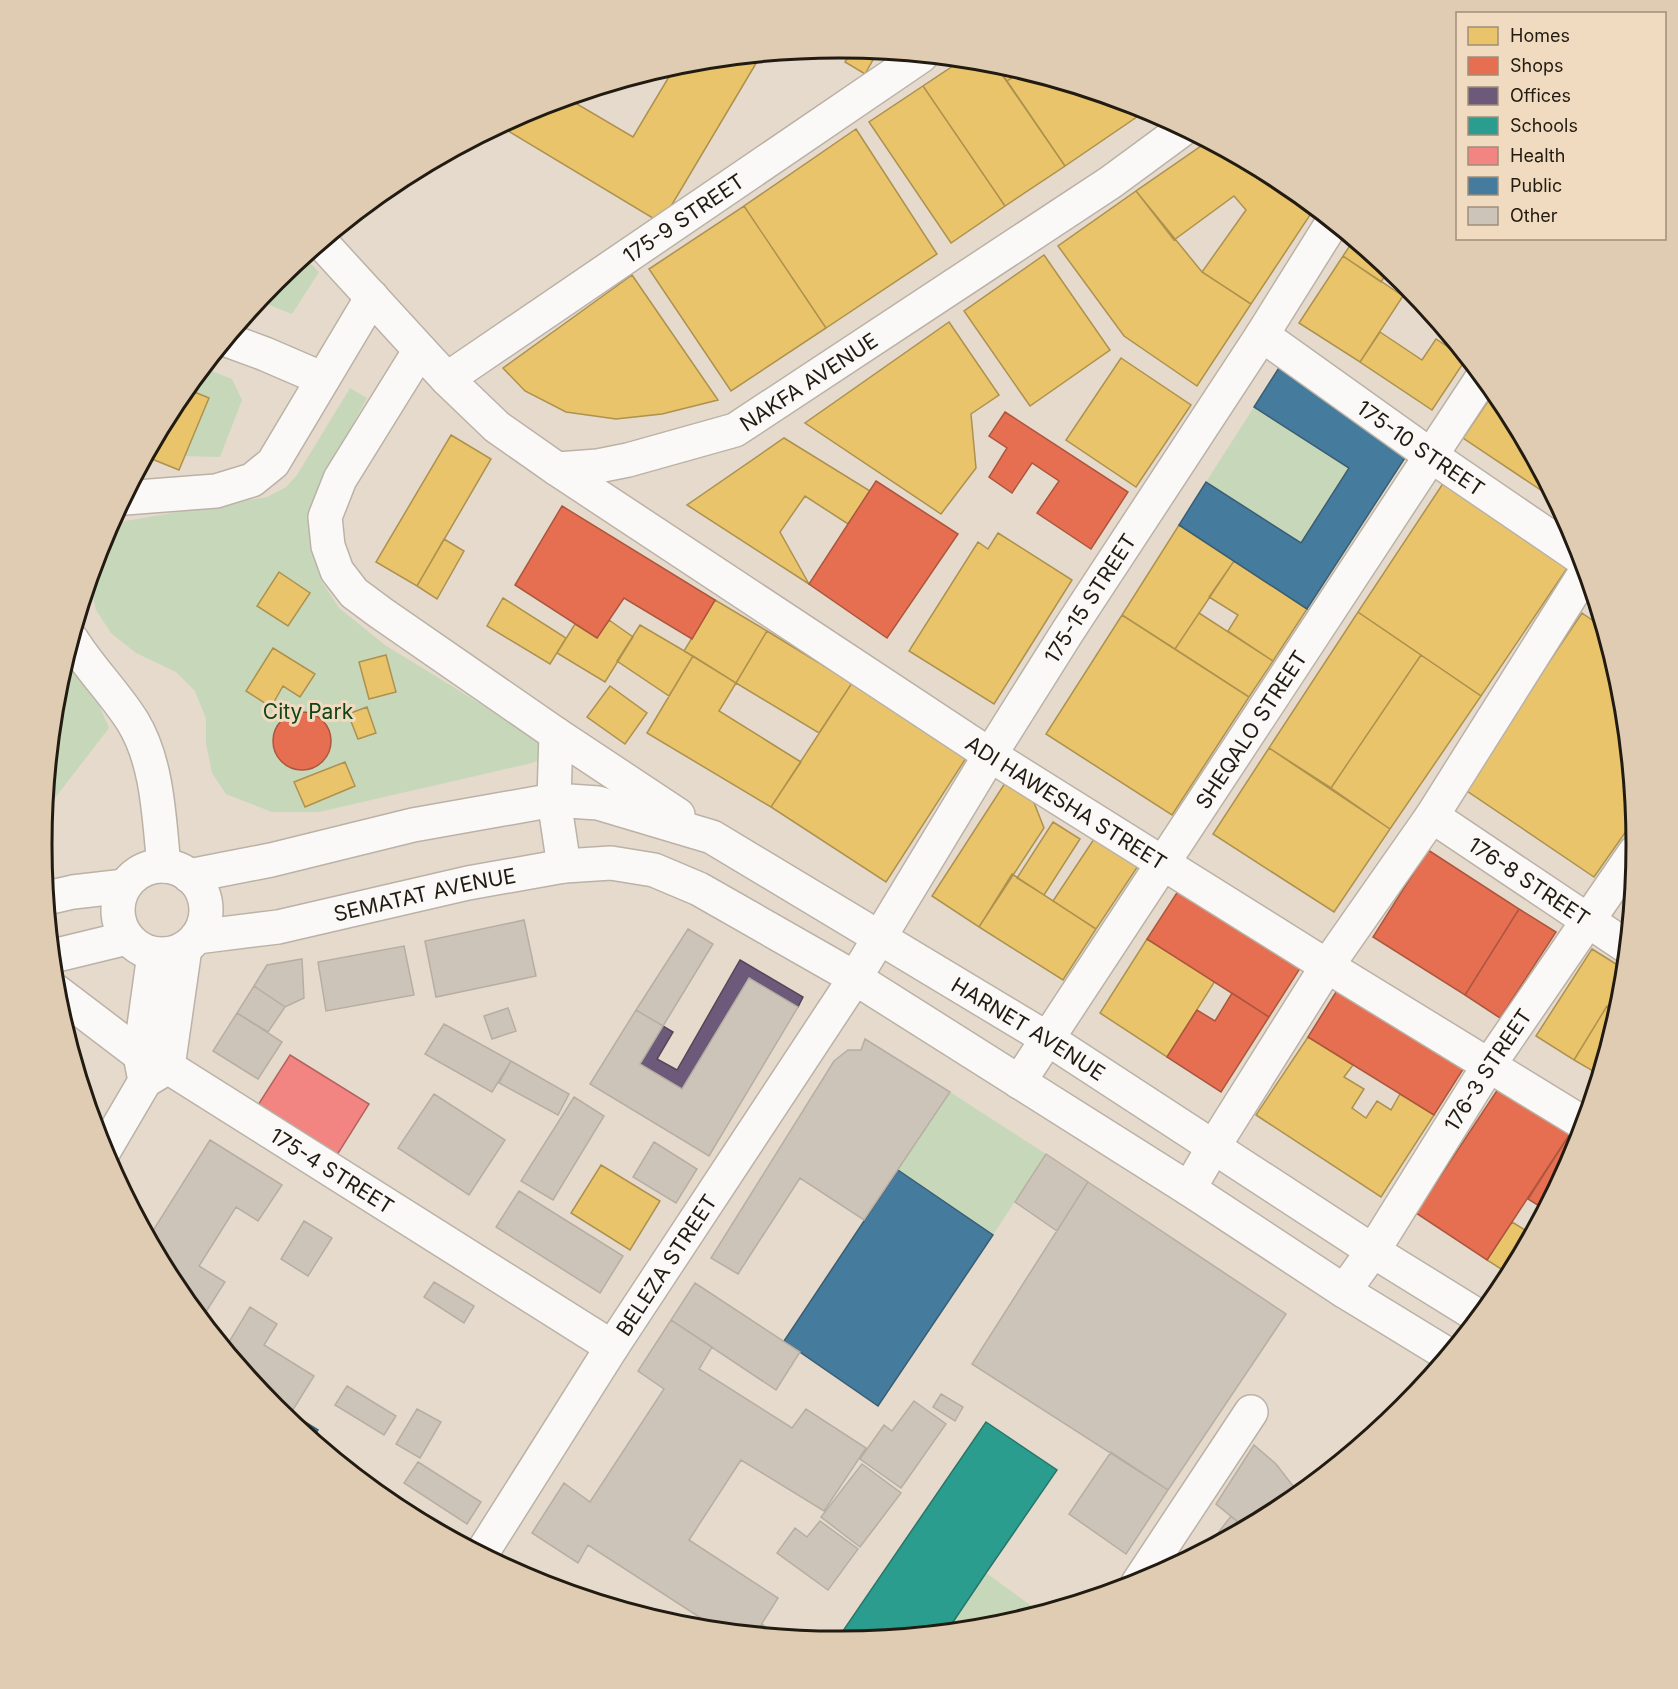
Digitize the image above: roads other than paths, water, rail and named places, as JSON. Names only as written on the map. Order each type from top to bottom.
[{"type":"street","name":"175-9 STREET","points":[[447,379],[912,62]]},
{"type":"street","name":"NAKFA AVENUE","points":[[556,468],[598,466],[628,460],[735,430],[1111,182],[1176,134]]},
{"type":"street","name":"175-15 STREET","points":[[855,978],[990,755],[1328,229]]},
{"type":"street","points":[[326,248],[447,379],[497,427],[556,468]]},
{"type":"street","points":[[134,497],[216,491],[252,480],[273,463],[372,297]]},
{"type":"street","name":"175-10 STREET","points":[[1262,335],[1430,455],[1568,549]]},
{"type":"street","points":[[234,343],[322,379]]},
{"type":"street","points":[[420,350],[340,479],[325,517],[328,546],[337,571],[354,593],[556,734],[712,837]]},
{"type":"street","name":"SHEQALO STREET","points":[[1019,1083],[1477,386]]},
{"type":"street","name":"ADI HAWESHA STREET","points":[[556,468],[990,755],[1576,1119]]},
{"type":"street","points":[[1189,1189],[1327,966],[1432,816],[1580,582]]},
{"type":"street","points":[[77,649],[85,662],[113,693],[134,724],[152,771],[177,871],[199,885],[206,912],[204,925],[191,943],[151,1068],[110,1140]]},
{"type":"street","points":[[556,734],[554,800],[564,866]]},
{"type":"street","points":[[151,1068],[140,946],[120,926],[118,912],[119,899],[125,886],[142,871],[177,871],[270,860],[413,825],[554,800]]},
{"type":"street","name":"HARNET AVENUE","points":[[554,800],[598,802],[712,837],[1048,1039],[1373,1251],[1471,1312]]},
{"type":"street","name":"176-8 STREET","points":[[1432,816],[1620,942]]},
{"type":"street","name":"SEMATAT AVENUE","points":[[191,943],[278,927],[468,883],[564,866],[611,863],[654,870],[699,889],[855,978]]},
{"type":"street","name":"176-3 STREET","points":[[1344,1291],[1373,1251],[1489,1065],[1625,867]]},
{"type":"street","points":[[54,896],[125,886]]},
{"type":"street","points":[[60,955],[140,946],[175,953],[191,943]]},
{"type":"street","points":[[855,978],[1189,1189],[1344,1291],[1441,1350]]},
{"type":"street","name":"BELEZA STREET","points":[[486,1547],[612,1347],[855,978]]},
{"type":"street","name":"175-4 STREET","points":[[69,1001],[151,1068],[612,1347]]},
{"type":"street","points":[[1148,1567],[1251,1412]]},
{"type":"park label","name":"City Park","points":[[308,711]]}]
